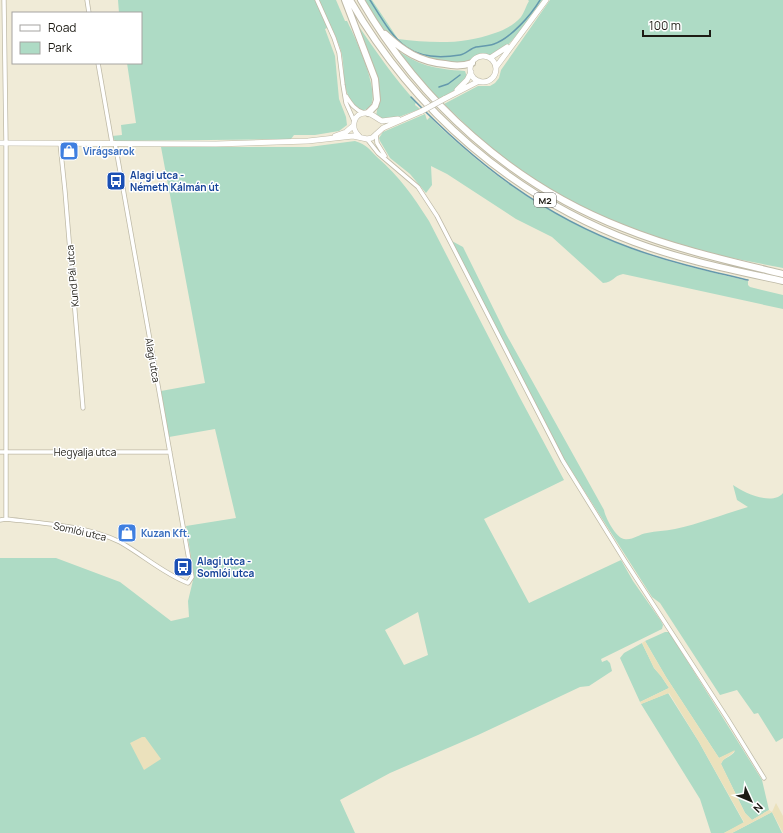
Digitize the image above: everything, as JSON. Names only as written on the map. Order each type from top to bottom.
[{"type":"highway","points":[[345,0],[375,79],[377,100],[375,106],[366,113]]},
{"type":"highway","name":"M2","points":[[350,0],[386,55],[426,104],[442,121],[483,157],[533,192],[588,223],[635,242],[690,260],[783,281]]},
{"type":"highway","name":"M2","points":[[360,0],[392,50],[416,80],[448,114],[489,150],[537,185],[592,215],[638,234],[692,251],[783,274]]},
{"type":"highway","points":[[376,26],[398,46],[419,59],[439,64],[464,66],[472,63]]},
{"type":"street","points":[[4,0],[6,143],[6,519]]},
{"type":"street","points":[[87,0],[90,12]]},
{"type":"street","points":[[317,0],[332,33],[339,53],[346,103],[354,123]]},
{"type":"street","points":[[471,72],[476,79],[479,80],[486,81],[491,78],[495,73],[496,67],[546,0]]},
{"type":"street","points":[[490,58],[502,52],[514,42]]},
{"type":"street","points":[[455,93],[467,80],[471,72],[472,63],[478,57],[487,56],[496,67]]},
{"type":"street","name":"Alagi utca","points":[[98,64],[192,577]]},
{"type":"street","points":[[367,139],[372,138],[377,133],[422,111],[479,80]]},
{"type":"street","points":[[345,93],[353,107],[358,111],[371,114],[377,119],[386,121],[407,117]]},
{"type":"street","points":[[359,136],[354,130],[354,123],[356,117],[366,113]]},
{"type":"street","points":[[377,119],[379,127],[377,133],[380,149],[387,161]]},
{"type":"street","points":[[324,139],[346,132],[354,123]]},
{"type":"street","points":[[0,143],[216,144],[359,136],[367,139],[378,153],[418,187],[437,216],[563,461],[764,778]]},
{"type":"street","name":"Kund Pál utca","points":[[60,143],[83,408]]},
{"type":"street","name":"Hegyalja utca","points":[[0,452],[170,452]]},
{"type":"street","name":"Somlói utca","points":[[0,520],[6,519],[84,530],[105,536],[144,556],[178,579],[188,583],[192,577]]},
{"type":"green space","points":[[118,0],[336,0],[345,21],[347,21],[356,40],[367,69],[373,97],[371,106],[364,110],[360,110],[349,98],[345,86],[342,55],[331,26],[325,29],[335,56],[339,99],[346,117],[347,125],[339,131],[315,135],[294,135],[291,139],[115,141],[112,136],[122,135],[121,125],[136,123],[127,64],[142,64],[142,12],[119,12]]},
{"type":"green space","points":[[365,0],[372,0],[398,39],[447,42],[471,40],[505,29],[521,17],[529,1],[528,0],[543,0],[520,32],[498,53],[490,55],[480,54],[470,61],[458,64],[421,58],[394,41],[374,18]]},
{"type":"green space","points":[[550,0],[783,0],[783,268],[696,251],[622,226],[566,199],[535,180],[488,146],[444,104],[478,86],[490,86],[495,83],[499,78],[501,70]]},
{"type":"green space","points":[[357,24],[393,74],[416,102],[415,105],[420,109],[385,121],[376,116],[379,99]]},
{"type":"green space","points":[[393,47],[419,62],[436,68],[465,71],[467,77],[455,90],[439,99],[430,91]]},
{"type":"green space","points":[[425,114],[427,120],[430,117],[482,164],[504,181],[551,211],[600,236],[652,256],[748,281],[748,285],[750,287],[783,295],[783,309],[623,274],[603,283],[552,237],[516,219],[447,174],[431,166],[432,185],[426,193],[410,174],[390,158],[379,138],[383,132]]},
{"type":"green space","points":[[355,141],[370,149],[406,187],[429,221],[564,480],[484,519],[529,603],[621,560],[633,581],[661,621],[663,625],[662,629],[601,659],[602,662],[607,660],[610,663],[612,671],[589,686],[580,687],[478,735],[390,773],[340,800],[355,833],[0,833],[0,558],[56,558],[120,582],[171,621],[189,617],[188,601],[194,576],[186,526],[236,518],[215,429],[169,437],[161,391],[205,383],[161,147],[309,147]],"holes":[[[418,612],[428,655],[404,665],[385,630]]]},
{"type":"green space","points":[[450,240],[463,247],[506,334],[604,510],[606,517],[614,531],[621,538],[630,539],[644,534],[684,527],[748,507],[737,500],[733,485],[758,497],[773,498],[778,497],[783,493],[783,738],[776,742],[758,713],[754,714],[737,690],[720,695],[660,603],[652,597],[564,459]]},
{"type":"green space","points":[[665,632],[669,632],[762,780],[769,810],[752,820],[745,813],[721,764],[735,751],[719,758],[666,677],[645,641]]},
{"type":"green space","points":[[642,643],[654,668],[669,688],[640,702],[620,658],[624,653]]},
{"type":"green space","points":[[668,693],[699,742],[744,823],[724,833],[711,833],[700,799],[641,704]]},
{"type":"green space","points":[[772,812],[782,833],[732,833]]},
{"type":"sand","points":[[645,641],[666,677],[719,758],[735,750],[721,764],[745,813],[752,820],[769,810],[772,812],[732,833],[724,833],[744,822],[699,742],[669,693],[641,704],[640,702],[669,688],[654,668],[642,643]]},
{"type":"sand","points":[[145,737],[161,759],[144,770],[130,743]]},
{"type":"sand","points":[[776,803],[783,816],[783,833],[772,812]]},
{"type":"waterway","points":[[370,0],[387,27],[404,46],[427,56],[442,57],[460,55],[474,48],[492,45],[507,37],[520,25],[540,0]]},
{"type":"waterway","points":[[439,87],[448,84],[460,75]]},
{"type":"waterway","points":[[411,97],[460,144],[486,166],[512,186],[569,220],[599,235],[645,253],[689,266],[748,280]]},
{"type":"place","name":"Virágsarok","points":[[69,151]]},
{"type":"place","name":"Alagi utca - Németh Kálmán út","points":[[116,181]]},
{"type":"place","name":"Kuzan Kft.","points":[[127,533]]},
{"type":"place","name":"Alagi utca - Somlói utca","points":[[183,567]]}]
